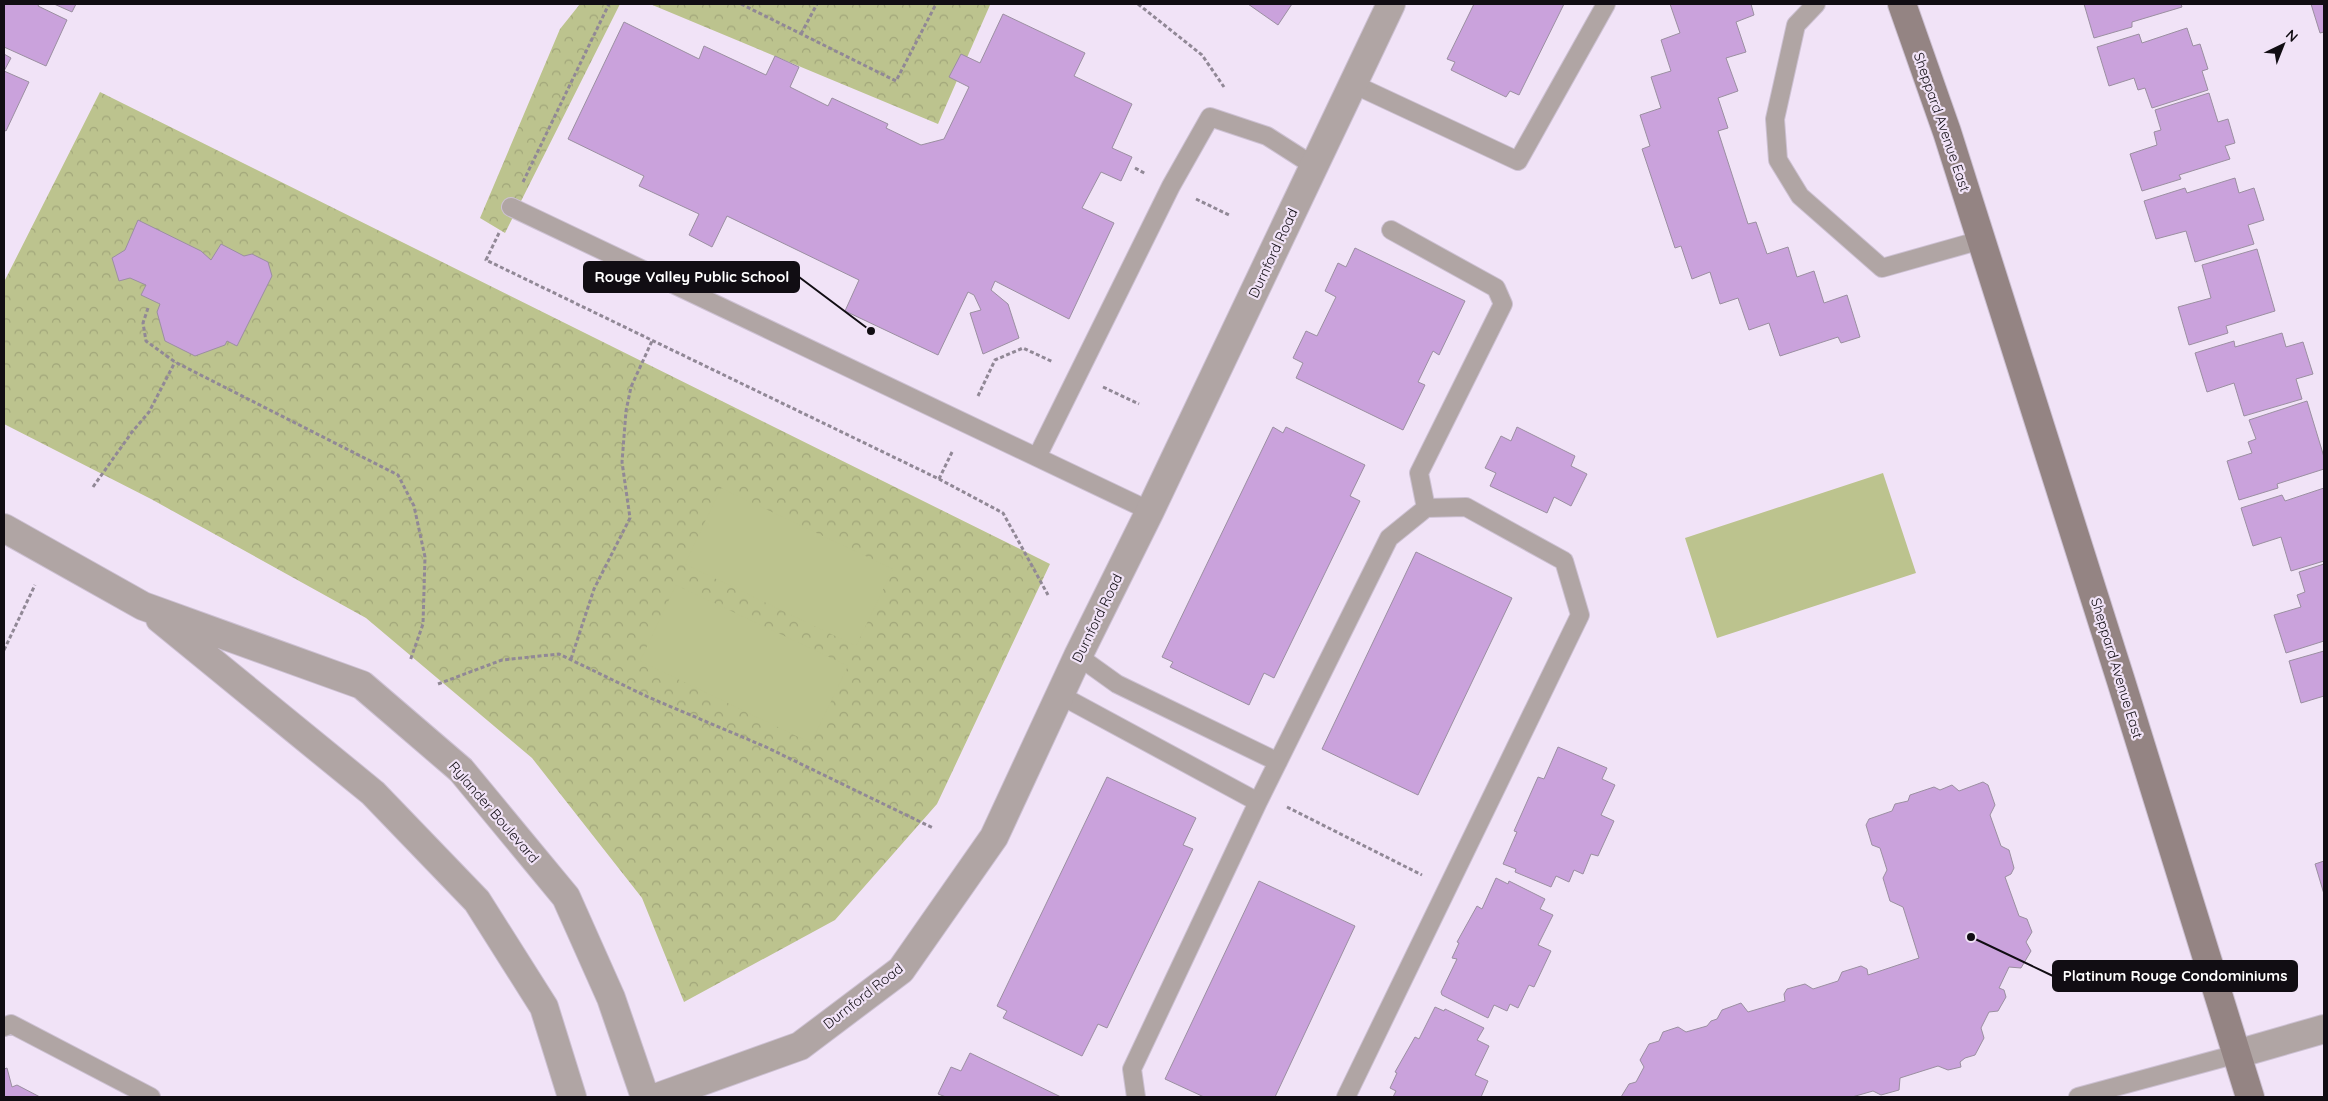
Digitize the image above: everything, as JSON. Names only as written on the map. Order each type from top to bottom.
[{"type":"main road","name":"Sheppard Avenue East","points":[[1902,4],[1947,132],[2118,671],[2250,1097]]},
{"type":"street","name":"Durnford Road","points":[[658,1097],[800,1046],[901,970],[994,837],[1078,656],[1150,511],[1391,4]]},
{"type":"street","name":"Rylander Boulevard","points":[[4,528],[143,606],[373,794],[478,901],[544,1007],[572,1097]]},
{"type":"street","name":"Rylander Boulevard","points":[[143,606],[362,685],[461,770],[566,897],[611,998],[645,1097]]},
{"type":"street","points":[[2236,1054],[2324,1029]]},
{"type":"lane","points":[[1353,84],[1518,161],[1606,4]]},
{"type":"lane","points":[[1816,4],[1796,25],[1775,119],[1778,160],[1800,196],[1882,268],[1981,240]]},
{"type":"lane","points":[[1037,457],[1171,186],[1210,117],[1267,136],[1314,166]]},
{"type":"lane","points":[[511,207],[1150,511]]},
{"type":"lane","points":[[1391,230],[1496,288],[1503,304],[1419,473],[1426,508]]},
{"type":"lane","points":[[1136,1097],[1132,1069],[1260,798],[1389,538],[1426,508],[1466,507],[1564,561],[1580,616],[1346,1097]]},
{"type":"lane","points":[[1078,656],[1117,684],[1278,762]]},
{"type":"lane","points":[[1060,695],[1260,798]]},
{"type":"lane","points":[[4,1027],[11,1024],[151,1097]]},
{"type":"lane","points":[[2078,1097],[2236,1054]]},
{"type":"path","points":[[609,4],[486,260],[939,479],[1003,513],[1048,595]]},
{"type":"path","points":[[741,4],[896,81],[936,4]]},
{"type":"path","points":[[801,34],[817,4]]},
{"type":"path","points":[[1138,4],[1202,55],[1224,87]]},
{"type":"path","points":[[148,308],[143,323],[146,340],[175,362],[398,475],[414,506],[425,557],[423,624],[410,661]]},
{"type":"path","points":[[571,659],[594,589],[630,518],[622,462],[626,411],[631,386],[652,341]]},
{"type":"path","points":[[939,479],[995,360],[1024,348],[1139,404]]},
{"type":"path","points":[[93,487],[132,432],[150,412],[175,362]]},
{"type":"path","points":[[4,650],[50,553]]},
{"type":"path","points":[[438,684],[502,660],[559,654],[648,697],[766,747],[933,828]]},
{"type":"path","points":[[1260,798],[1448,888]]},
{"type":"green space","points":[[580,4],[620,4],[505,233],[480,218],[560,29]]},
{"type":"green space","points":[[650,4],[987,4],[990,5],[938,124]]},
{"type":"green space","points":[[100,92],[1050,564],[937,804],[835,920],[684,1002],[642,898],[532,758],[366,618],[151,499],[4,424],[4,282]]},
{"type":"green space","points":[[1883,473],[1916,573],[1717,638],[1685,538]]},
{"type":"green space","points":[[721,488],[893,569],[856,646],[685,564]]},
{"type":"green space","points":[[676,585],[848,666],[811,743],[640,661]]},
{"type":"building","points":[[4,4],[39,4],[38,6],[67,20],[46,66],[4,47]]},
{"type":"building","points":[[54,4],[76,4],[72,12]]},
{"type":"building","points":[[1248,4],[1292,4],[1278,25]]},
{"type":"building","points":[[1474,4],[1564,4],[1519,95],[1510,91],[1506,97],[1451,70],[1455,62],[1447,59]]},
{"type":"building","points":[[1670,4],[1751,4],[1754,15],[1736,22],[1746,52],[1726,58],[1738,91],[1718,98],[1728,128],[1718,131],[1748,224],[1756,222],[1767,254],[1788,247],[1797,277],[1814,271],[1824,303],[1847,295],[1860,337],[1841,343],[1838,337],[1780,356],[1769,323],[1749,330],[1738,298],[1720,304],[1710,272],[1692,279],[1681,246],[1675,248],[1642,149],[1650,146],[1640,115],[1661,108],[1651,77],[1671,71],[1661,40],[1680,33]]},
{"type":"building","points":[[2084,4],[2181,4],[2182,7],[2132,22],[2132,27],[2094,38]]},
{"type":"building","points":[[2311,4],[2324,4],[2324,32],[2320,33]]},
{"type":"building","points":[[1003,14],[1085,53],[1074,76],[1132,104],[1112,148],[1132,157],[1121,181],[1101,172],[1082,208],[1114,223],[1069,319],[995,281],[991,290],[1008,304],[1019,338],[983,354],[970,313],[981,310],[974,295],[968,292],[938,355],[845,311],[859,280],[727,216],[712,247],[689,235],[699,214],[639,186],[644,176],[568,139],[624,22],[699,59],[704,46],[766,75],[775,56],[799,67],[790,87],[828,106],[832,98],[888,124],[886,128],[921,145],[944,139],[969,87],[949,77],[961,54],[980,63]]},
{"type":"building","points":[[2187,28],[2193,46],[2200,44],[2208,69],[2202,71],[2208,90],[2152,108],[2145,88],[2138,90],[2134,78],[2109,86],[2097,47],[2139,34],[2142,43]]},
{"type":"building","points":[[4,54],[11,58],[4,71]]},
{"type":"building","points":[[4,71],[29,82],[6,131],[4,130]]},
{"type":"building","points":[[2209,93],[2218,122],[2228,119],[2235,143],[2225,146],[2230,159],[2179,175],[2181,179],[2142,191],[2130,154],[2157,145],[2154,132],[2161,130],[2155,110]]},
{"type":"building","points":[[2235,178],[2239,193],[2254,188],[2264,220],[2248,225],[2254,244],[2195,262],[2186,231],[2156,239],[2144,201],[2185,188],[2187,193]]},
{"type":"building","points":[[138,220],[201,251],[211,260],[221,244],[244,256],[252,254],[268,262],[272,276],[237,346],[227,341],[225,345],[195,356],[165,341],[157,312],[160,304],[141,295],[146,285],[130,278],[119,281],[112,258],[125,250]]},
{"type":"building","points":[[1355,248],[1465,301],[1439,355],[1433,351],[1418,382],[1425,385],[1403,430],[1296,378],[1303,363],[1293,358],[1306,331],[1317,336],[1336,297],[1325,291],[1338,263],[1346,267]]},
{"type":"building","points":[[2257,249],[2275,311],[2226,326],[2228,333],[2189,345],[2178,307],[2211,298],[2202,265]]},
{"type":"building","points":[[2282,333],[2286,347],[2303,342],[2313,374],[2296,379],[2302,399],[2244,416],[2234,383],[2207,392],[2195,353],[2234,341],[2235,347]]},
{"type":"building","points":[[2307,401],[2324,457],[2324,469],[2277,484],[2278,488],[2239,500],[2227,461],[2252,453],[2248,442],[2256,439],[2249,420]]},
{"type":"building","points":[[1273,427],[1283,433],[1286,427],[1365,465],[1350,496],[1360,501],[1274,678],[1264,673],[1249,705],[1170,667],[1173,662],[1162,657]]},
{"type":"building","points":[[1517,427],[1575,456],[1571,466],[1587,474],[1571,506],[1554,497],[1547,513],[1490,486],[1496,473],[1485,468],[1501,436],[1511,441]]},
{"type":"building","points":[[2324,488],[2324,561],[2291,571],[2281,537],[2253,546],[2241,508],[2282,495],[2285,501]]},
{"type":"building","points":[[1416,552],[1512,598],[1418,795],[1322,749]]},
{"type":"building","points":[[2324,564],[2324,641],[2286,653],[2274,615],[2301,607],[2297,595],[2305,592],[2299,572]]},
{"type":"building","points":[[2324,651],[2324,696],[2301,703],[2289,661]]},
{"type":"building","points":[[1558,747],[1607,768],[1602,779],[1615,785],[1601,815],[1614,821],[1598,856],[1591,854],[1583,874],[1574,870],[1569,882],[1556,876],[1551,887],[1515,872],[1516,869],[1503,864],[1517,832],[1514,831],[1538,777],[1544,779]]},
{"type":"building","points":[[1107,777],[1196,818],[1183,845],[1193,849],[1107,1028],[1098,1024],[1082,1056],[1003,1018],[1007,1011],[997,1006]]},
{"type":"building","points":[[1983,782],[1988,785],[1995,805],[1990,815],[2001,846],[2009,850],[2014,868],[2011,874],[2005,877],[2019,916],[2027,919],[2032,932],[2026,942],[2031,951],[2021,968],[2009,967],[1999,988],[2004,990],[2006,997],[1998,1011],[1989,1012],[1981,1028],[1984,1038],[1975,1055],[1965,1058],[1960,1062],[1961,1067],[1948,1070],[1938,1066],[1900,1078],[1899,1090],[1881,1095],[1873,1091],[1852,1097],[1621,1097],[1629,1084],[1636,1082],[1644,1067],[1640,1060],[1649,1044],[1659,1041],[1663,1032],[1678,1027],[1686,1032],[1707,1026],[1711,1021],[1717,1019],[1722,1010],[1741,1003],[1748,1012],[1785,1001],[1784,994],[1787,989],[1805,984],[1813,989],[1838,981],[1842,972],[1861,966],[1867,969],[1868,975],[1919,958],[1903,907],[1890,901],[1883,878],[1887,870],[1880,848],[1872,845],[1866,825],[1869,819],[1892,811],[1895,804],[1908,801],[1910,795],[1934,787],[1940,790],[1952,785],[1959,791]]},
{"type":"building","points":[[2324,861],[2324,894],[2315,864]]},
{"type":"building","points":[[1496,878],[1508,884],[1509,881],[1545,899],[1540,909],[1553,915],[1538,945],[1551,951],[1534,987],[1529,985],[1518,1008],[1510,1004],[1507,1011],[1494,1005],[1488,1018],[1442,995],[1441,992],[1457,959],[1452,958],[1459,943],[1457,942],[1477,906],[1482,909]]},
{"type":"building","points":[[1259,881],[1355,926],[1275,1097],[1204,1097],[1165,1079]]},
{"type":"building","points":[[1435,1007],[1444,1011],[1445,1009],[1484,1028],[1477,1040],[1489,1046],[1475,1075],[1488,1081],[1481,1097],[1393,1097],[1396,1091],[1390,1088],[1397,1073],[1395,1072],[1415,1037],[1419,1039]]},
{"type":"building","points":[[970,1053],[1061,1097],[946,1097],[938,1094],[951,1067],[961,1071]]},
{"type":"building","points":[[7,1068],[12,1087],[17,1085],[40,1097],[4,1097],[4,1069]]},
{"type":"place","name":"Rouge Valley Public School","points":[[871,331]]},
{"type":"place","name":"Platinum Rouge Condominiums","points":[[1971,937]]}]
